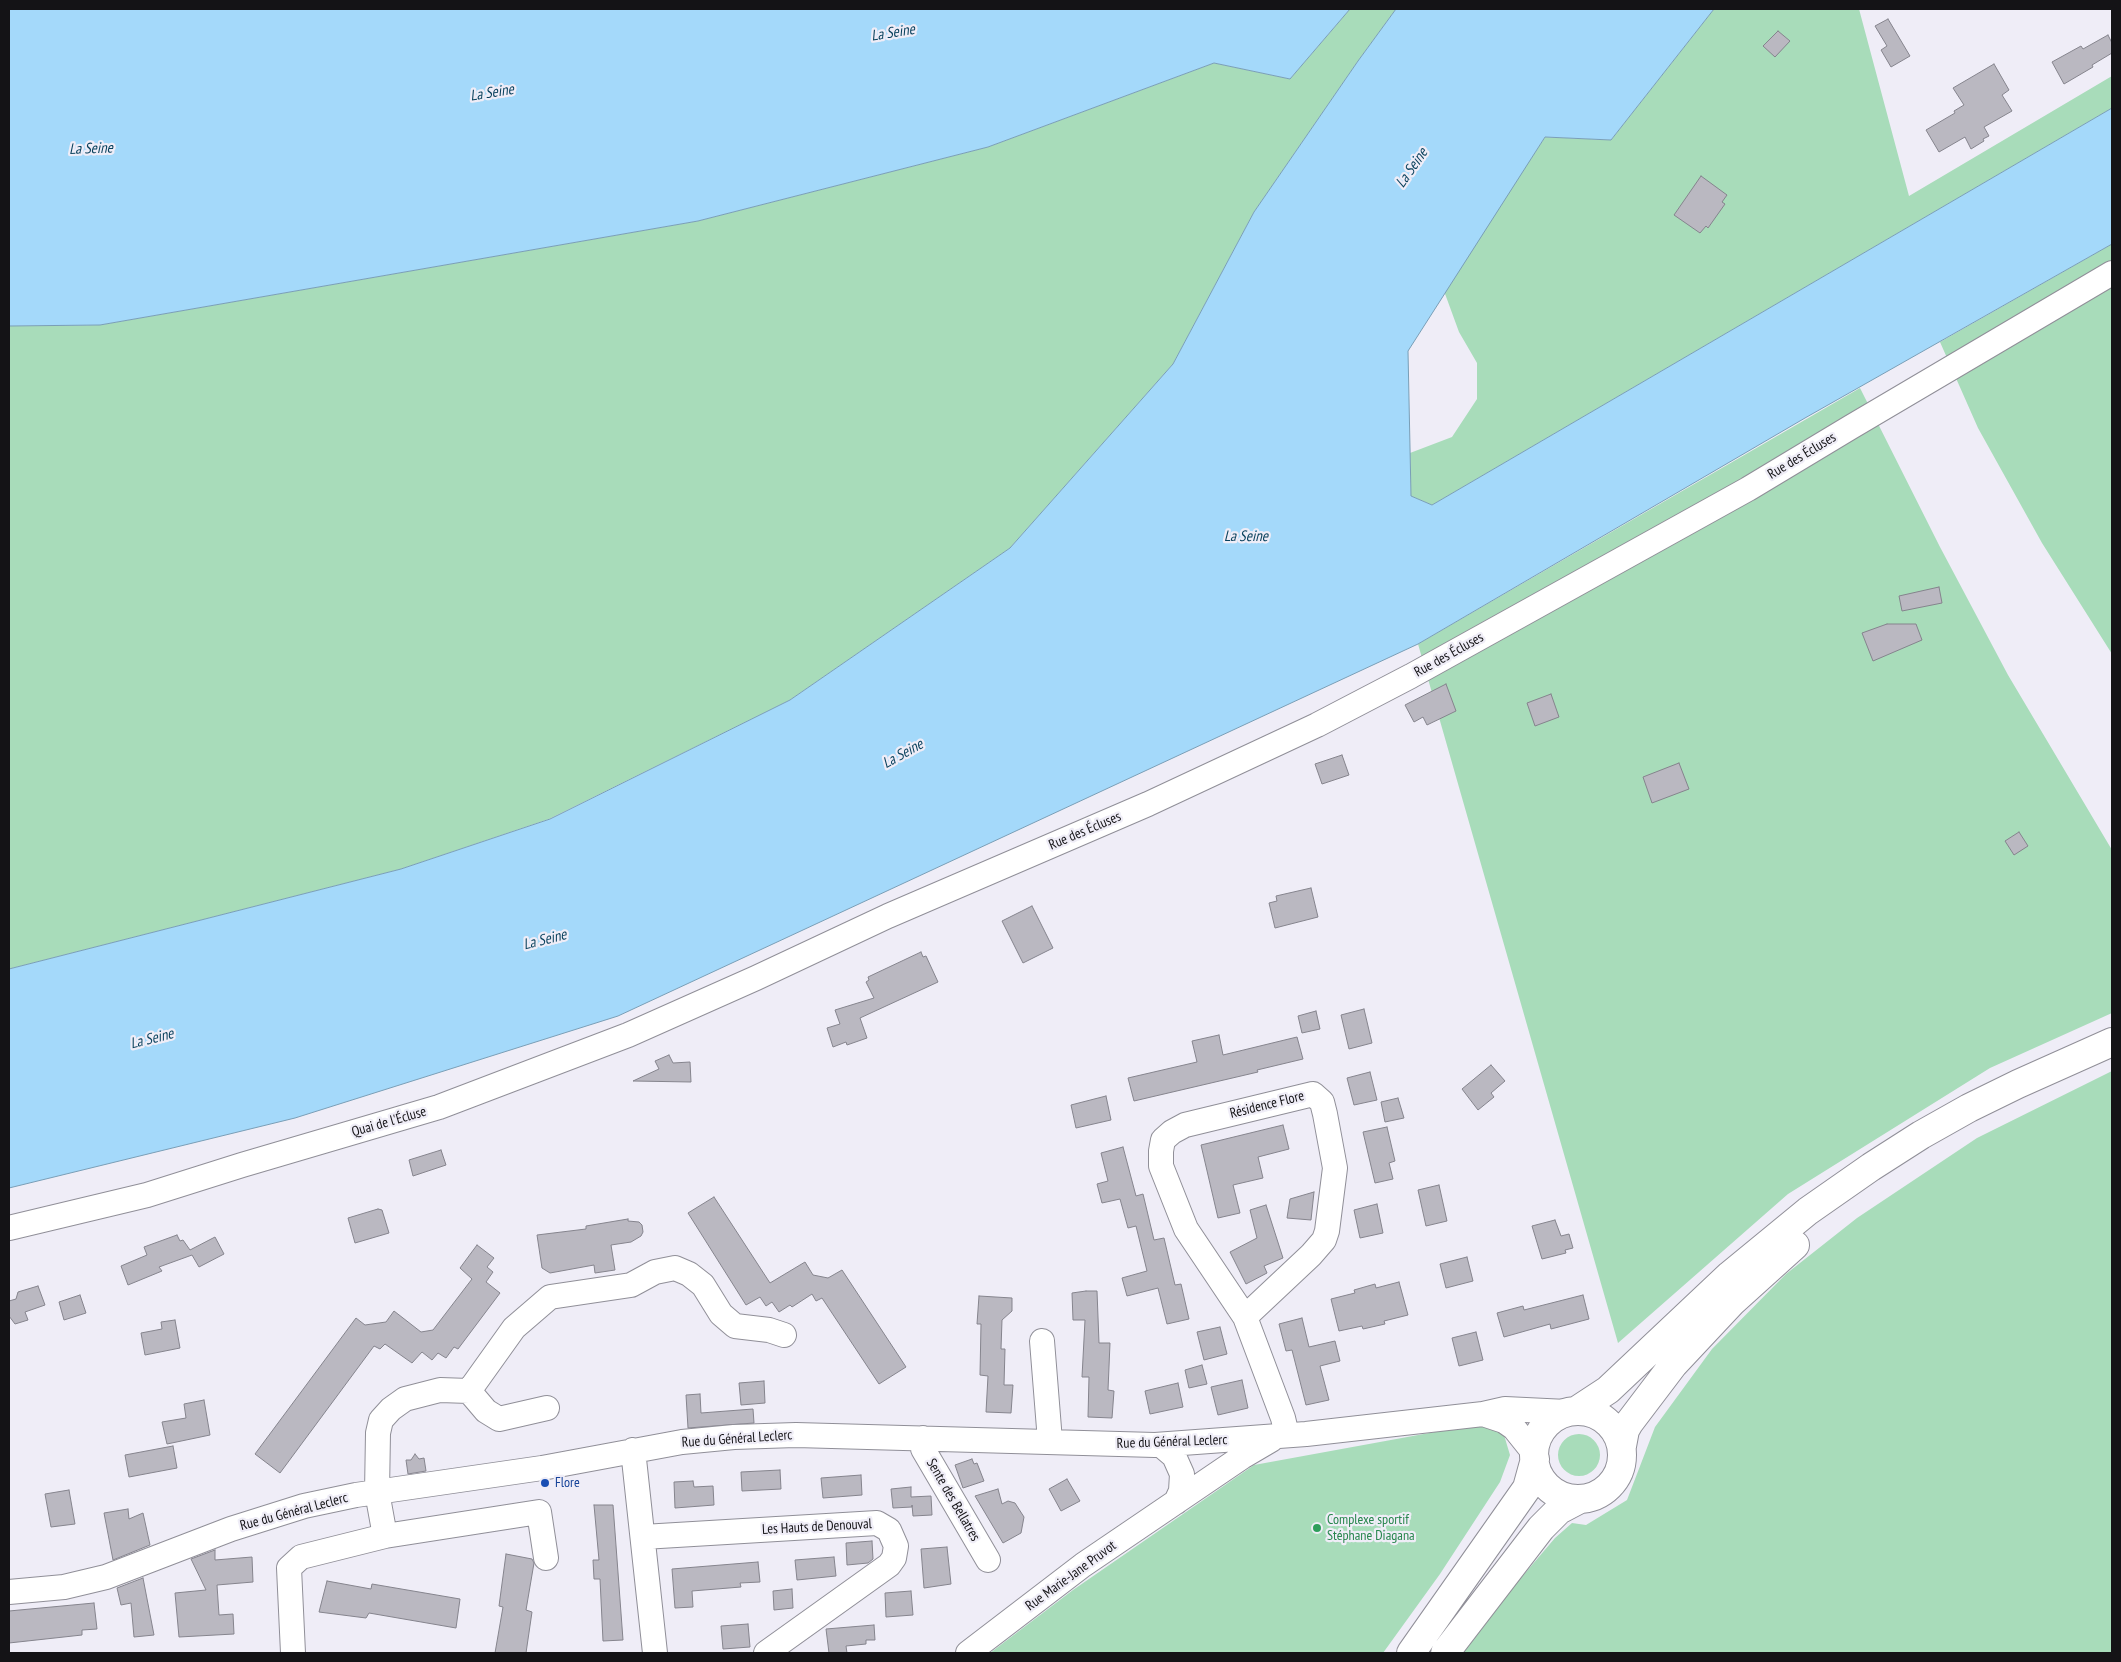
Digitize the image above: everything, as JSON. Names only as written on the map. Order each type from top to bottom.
[{"type":"main road","points":[[1411,1653],[1527,1488],[1537,1440],[1543,1428],[1554,1418],[1603,1394],[1730,1275],[1808,1211],[1871,1166],[1969,1108],[2112,1042]]},
{"type":"main road","points":[[1444,1653],[1541,1528],[1559,1510],[1580,1499],[1599,1494],[1613,1482],[1621,1465],[1625,1430],[1629,1423],[1678,1358],[1733,1301],[1820,1224],[1878,1181],[1959,1130],[2031,1092],[2112,1056]]},
{"type":"main road","points":[[1571,1411],[1593,1413],[1605,1420],[1615,1430],[1622,1446]]},
{"type":"main road","points":[[1534,1456],[1540,1476],[1551,1490],[1567,1497],[1580,1499]]},
{"type":"street","name":"Rue des Écluses","points":[[756,978],[888,916],[1148,804],[1316,724],[1419,672],[1748,490],[1851,427],[2112,274]]},
{"type":"street","name":"Quai de l'Écluse","points":[[9,1228],[147,1195],[242,1164],[439,1107],[628,1035],[756,978]]},
{"type":"street","name":"Résidence Flore","points":[[1244,1317],[1311,1255],[1324,1240],[1327,1231],[1335,1168],[1326,1114],[1322,1102],[1313,1094],[1186,1125],[1172,1132],[1163,1140],[1161,1151],[1161,1166],[1186,1229],[1244,1317],[1283,1418],[1282,1436]]},
{"type":"street","points":[[469,1391],[514,1328],[550,1297],[631,1286],[655,1272],[675,1268],[689,1274],[703,1285],[721,1314],[735,1326],[768,1330],[784,1336]]},
{"type":"street","points":[[1042,1341],[1050,1441]]},
{"type":"street","points":[[385,1536],[376,1492],[378,1433],[381,1420],[390,1409],[405,1399],[440,1390],[469,1391],[486,1411],[500,1419],[546,1408]]},
{"type":"street","name":"Rue du Général Leclerc","points":[[9,1592],[64,1587],[106,1577],[231,1529],[304,1506],[376,1492],[542,1468],[682,1442],[796,1434],[1161,1445],[1282,1436],[1514,1409],[1571,1411]]},
{"type":"street","name":"Rue du Général Leclerc","points":[[1483,1414],[1504,1421],[1514,1428],[1534,1456]]},
{"type":"street","name":"Rue Marie-Jane Pruvot","points":[[968,1653],[1083,1565],[1242,1457],[1282,1436]]},
{"type":"street","name":"Sente des Bellatres","points":[[923,1438],[923,1449],[988,1560]]},
{"type":"street","points":[[1161,1445],[1174,1456],[1182,1474],[1181,1491],[1176,1502]]},
{"type":"street","points":[[633,1450],[644,1536],[655,1653]]},
{"type":"street","points":[[293,1653],[289,1568],[301,1557],[385,1536],[539,1512],[546,1558]]},
{"type":"street","name":"Les Hauts de Denouval","points":[[644,1536],[877,1523],[889,1530],[896,1546],[894,1558],[889,1565],[766,1653]]},
{"type":"green space","points":[[1350,9],[1396,9],[1254,212],[1173,364],[1010,548],[790,700],[549,819],[401,869],[9,969],[9,326],[100,325],[698,221],[988,147],[1214,63],[1290,79]]},
{"type":"green space","points":[[1714,9],[1859,9],[1909,196],[2112,76],[2112,108],[1432,505],[1411,496],[1410,453],[1452,437],[1477,399],[1477,363],[1459,332],[1444,291],[1545,137],[1611,140]]},
{"type":"green space","points":[[2112,244],[2112,654],[2042,543],[1978,428],[1940,342]]},
{"type":"green space","points":[[1860,388],[1940,547],[2008,675],[2112,850],[2112,1013],[1990,1068],[1788,1194],[1618,1343],[1418,644]]},
{"type":"green space","points":[[2112,1071],[2112,1653],[1457,1653],[1555,1538],[1572,1523],[1586,1525],[1627,1500],[1655,1427],[1712,1349],[1786,1274],[1857,1218],[1977,1138]]},
{"type":"green space","name":"Complexe sportif Stéphane Diagana","points":[[1473,1425],[1491,1427],[1504,1435],[1510,1455],[1500,1482],[1440,1574],[1383,1653],[990,1653],[1073,1590],[1254,1465]]},
{"type":"green space","points":[[1583,1434],[1591,1437],[1597,1443],[1600,1455],[1597,1467],[1591,1473],[1575,1476],[1567,1473],[1561,1467],[1558,1451],[1561,1443],[1567,1437]]},
{"type":"water","name":"La Seine","points":[[9,9],[1350,9],[1290,79],[1214,63],[988,147],[698,221],[100,325],[9,326]]},
{"type":"water","name":"La Seine","points":[[1396,9],[1714,9],[1611,140],[1545,137],[1408,351],[1411,496],[1432,505],[2112,108],[2112,244],[1805,418],[1418,644],[618,1016],[295,1118],[9,1188],[9,969],[401,869],[550,819],[790,700],[1010,548],[1173,364],[1254,212]]},
{"type":"building","points":[[1888,19],[1910,56],[1891,67],[1881,50],[1887,46],[1875,26]]},
{"type":"building","points":[[1778,31],[1790,41],[1775,57],[1763,46]]},
{"type":"building","points":[[2108,35],[2112,43],[2112,53],[2064,84],[2052,62],[2081,46],[2083,49]]},
{"type":"building","points":[[1994,64],[2009,90],[2002,95],[2012,111],[1984,127],[1989,136],[1971,149],[1965,137],[1939,152],[1926,130],[1955,113],[1954,111],[1964,105],[1953,88]]},
{"type":"building","points":[[1701,176],[1727,195],[1722,202],[1725,204],[1708,228],[1706,226],[1700,233],[1674,215]]},
{"type":"building","points":[[1939,587],[1942,603],[1902,611],[1899,596]]},
{"type":"building","points":[[1887,624],[1916,624],[1922,640],[1873,661],[1862,633]]},
{"type":"building","points":[[1446,684],[1456,711],[1427,725],[1423,717],[1414,722],[1405,705]]},
{"type":"building","points":[[1551,694],[1559,717],[1535,726],[1527,703]]},
{"type":"building","points":[[1342,755],[1349,775],[1322,784],[1315,764]]},
{"type":"building","points":[[1679,763],[1689,789],[1652,803],[1643,777]]},
{"type":"building","points":[[2019,832],[2028,846],[2014,855],[2005,841]]},
{"type":"building","points":[[1311,888],[1318,917],[1275,928],[1269,903],[1277,901],[1276,896]]},
{"type":"building","points":[[1032,906],[1053,948],[1023,963],[1002,921]]},
{"type":"building","points":[[921,952],[923,957],[926,956],[938,982],[860,1018],[867,1038],[847,1045],[846,1042],[833,1047],[827,1028],[840,1024],[835,1010],[874,998],[866,982],[869,980],[868,977]]},
{"type":"building","points":[[1364,1009],[1372,1043],[1349,1049],[1341,1015]]},
{"type":"building","points":[[1316,1011],[1320,1029],[1302,1033],[1298,1016]]},
{"type":"building","points":[[1219,1035],[1223,1055],[1297,1037],[1303,1059],[1257,1070],[1258,1072],[1134,1101],[1128,1078],[1197,1062],[1192,1041]]},
{"type":"building","points":[[669,1055],[673,1063],[690,1062],[691,1082],[633,1081],[659,1069],[655,1061]]},
{"type":"building","points":[[1491,1065],[1505,1081],[1491,1093],[1494,1097],[1478,1110],[1462,1089]]},
{"type":"building","points":[[1370,1072],[1377,1100],[1354,1105],[1347,1078]]},
{"type":"building","points":[[1106,1096],[1111,1120],[1076,1128],[1071,1105]]},
{"type":"building","points":[[1398,1098],[1404,1118],[1385,1122],[1381,1102]]},
{"type":"building","points":[[1283,1125],[1289,1149],[1258,1157],[1263,1178],[1233,1185],[1240,1213],[1218,1218],[1201,1145]]},
{"type":"building","points":[[1387,1127],[1395,1161],[1389,1163],[1393,1179],[1375,1183],[1363,1132]]},
{"type":"building","points":[[1123,1147],[1136,1196],[1143,1194],[1154,1240],[1164,1238],[1175,1285],[1181,1284],[1189,1319],[1167,1324],[1158,1288],[1127,1296],[1122,1278],[1147,1271],[1136,1226],[1128,1228],[1120,1199],[1102,1203],[1097,1184],[1108,1181],[1101,1153]]},
{"type":"building","points":[[441,1150],[446,1165],[413,1176],[409,1160]]},
{"type":"building","points":[[1439,1185],[1447,1221],[1426,1226],[1418,1190]]},
{"type":"building","points":[[1314,1192],[1311,1220],[1287,1218],[1290,1199]]},
{"type":"building","points":[[714,1197],[770,1283],[805,1262],[813,1275],[828,1278],[842,1270],[906,1367],[879,1384],[822,1298],[816,1301],[812,1294],[792,1307],[790,1305],[779,1312],[772,1302],[766,1306],[760,1297],[746,1305],[688,1213]]},
{"type":"building","points":[[1377,1204],[1383,1233],[1360,1238],[1354,1210]]},
{"type":"building","points":[[1266,1205],[1283,1258],[1264,1266],[1267,1273],[1246,1284],[1230,1252],[1257,1238],[1250,1210]]},
{"type":"building","points":[[378,1209],[382,1210],[389,1233],[355,1243],[348,1218]]},
{"type":"building","points":[[628,1219],[628,1221],[639,1222],[642,1225],[643,1232],[641,1236],[631,1242],[611,1245],[615,1270],[595,1273],[594,1265],[550,1273],[542,1268],[537,1235],[586,1229],[586,1226]]},
{"type":"building","points":[[1555,1220],[1561,1236],[1569,1234],[1573,1248],[1565,1250],[1566,1253],[1542,1259],[1532,1226]]},
{"type":"building","points":[[177,1235],[180,1241],[183,1240],[190,1250],[215,1237],[224,1254],[199,1267],[192,1255],[159,1267],[162,1271],[128,1285],[121,1266],[147,1255],[144,1247]]},
{"type":"building","points":[[477,1245],[494,1258],[487,1267],[493,1272],[486,1282],[500,1293],[458,1349],[454,1347],[446,1358],[438,1353],[432,1360],[422,1352],[412,1363],[385,1344],[380,1349],[374,1346],[280,1473],[255,1454],[356,1318],[365,1325],[386,1322],[394,1311],[421,1332],[433,1330],[472,1279],[460,1268]]},
{"type":"building","points":[[1467,1257],[1473,1281],[1446,1288],[1440,1264]]},
{"type":"building","points":[[1399,1282],[1408,1315],[1384,1321],[1385,1324],[1363,1329],[1362,1326],[1339,1331],[1331,1299],[1355,1293],[1354,1290],[1375,1284],[1376,1288]]},
{"type":"building","points":[[38,1286],[45,1305],[25,1312],[28,1320],[15,1324],[9,1316],[9,1301],[16,1299],[18,1292]]},
{"type":"building","points":[[1097,1291],[1099,1343],[1110,1343],[1108,1390],[1114,1391],[1112,1418],[1088,1417],[1089,1377],[1082,1377],[1085,1320],[1073,1320],[1072,1293]]},
{"type":"building","points":[[80,1295],[86,1313],[64,1320],[59,1302]]},
{"type":"building","points":[[1583,1295],[1589,1319],[1551,1329],[1550,1324],[1504,1337],[1497,1313],[1523,1306],[1524,1310]]},
{"type":"building","points":[[979,1296],[1012,1298],[1012,1311],[1002,1320],[1001,1349],[1005,1349],[1004,1385],[1013,1385],[1011,1413],[986,1412],[988,1376],[980,1375],[981,1324],[977,1324]]},
{"type":"building","points":[[1302,1318],[1309,1347],[1335,1341],[1340,1361],[1320,1366],[1329,1400],[1306,1405],[1292,1350],[1286,1351],[1279,1324]]},
{"type":"building","points":[[175,1320],[180,1348],[145,1355],[141,1333],[162,1329],[161,1322]]},
{"type":"building","points":[[1220,1327],[1227,1354],[1204,1360],[1197,1332]]},
{"type":"building","points":[[1476,1332],[1483,1360],[1459,1366],[1452,1338]]},
{"type":"building","points":[[1202,1365],[1207,1384],[1189,1388],[1185,1370]]},
{"type":"building","points":[[1242,1380],[1248,1408],[1218,1415],[1211,1387]]},
{"type":"building","points":[[764,1381],[765,1403],[741,1405],[739,1383]]},
{"type":"building","points":[[1178,1383],[1183,1407],[1150,1414],[1145,1391]]},
{"type":"building","points":[[700,1394],[701,1413],[753,1409],[754,1423],[688,1428],[686,1395]]},
{"type":"building","points":[[204,1400],[210,1435],[167,1444],[162,1422],[186,1418],[184,1404]]},
{"type":"building","points":[[173,1446],[177,1468],[129,1477],[125,1455]]},
{"type":"building","points":[[415,1454],[419,1459],[424,1458],[426,1471],[408,1474],[406,1460],[411,1460]]},
{"type":"building","points":[[972,1459],[974,1464],[977,1463],[984,1481],[963,1488],[955,1465]]},
{"type":"building","points":[[780,1470],[781,1489],[742,1491],[741,1472]]},
{"type":"building","points":[[861,1475],[862,1495],[823,1498],[821,1478]]},
{"type":"building","points":[[1067,1479],[1080,1501],[1061,1511],[1049,1489]]},
{"type":"building","points":[[693,1481],[694,1487],[713,1486],[714,1505],[675,1508],[674,1482]]},
{"type":"building","points":[[911,1487],[911,1497],[931,1496],[932,1515],[913,1516],[912,1505],[912,1507],[893,1508],[891,1489]]},
{"type":"building","points":[[998,1489],[1002,1504],[1008,1501],[1015,1503],[1024,1517],[1021,1533],[1003,1543],[975,1496]]},
{"type":"building","points":[[69,1490],[75,1524],[51,1527],[45,1494]]},
{"type":"building","points":[[594,1505],[613,1505],[623,1640],[603,1641],[600,1579],[594,1579],[593,1560],[599,1560]]},
{"type":"building","points":[[128,1509],[129,1519],[143,1513],[150,1545],[113,1560],[104,1513]]},
{"type":"building","points":[[872,1541],[873,1559],[868,1563],[847,1565],[846,1543]]},
{"type":"building","points":[[947,1547],[951,1584],[924,1588],[921,1549]]},
{"type":"building","points":[[215,1550],[215,1560],[252,1557],[253,1582],[217,1585],[219,1615],[233,1614],[234,1634],[179,1637],[175,1593],[206,1590],[191,1559]]},
{"type":"building","points":[[506,1554],[532,1559],[534,1563],[526,1610],[532,1612],[526,1653],[495,1653],[503,1607],[499,1606]]},
{"type":"building","points":[[834,1557],[836,1576],[797,1580],[795,1560]]},
{"type":"building","points":[[758,1562],[760,1582],[740,1583],[741,1587],[692,1591],[693,1607],[675,1608],[672,1569]]},
{"type":"building","points":[[143,1578],[154,1635],[134,1637],[131,1603],[121,1605],[117,1588]]},
{"type":"building","points":[[327,1581],[371,1589],[372,1584],[460,1599],[456,1628],[369,1613],[366,1618],[319,1612]]},
{"type":"building","points":[[792,1589],[793,1608],[774,1610],[773,1591]]},
{"type":"building","points":[[911,1591],[913,1615],[886,1617],[885,1593]]},
{"type":"building","points":[[94,1603],[97,1629],[82,1630],[82,1635],[9,1643],[9,1611]]},
{"type":"building","points":[[748,1624],[750,1647],[723,1649],[721,1626]]},
{"type":"building","points":[[874,1625],[875,1640],[866,1640],[866,1644],[846,1646],[847,1653],[829,1653],[826,1629]]},
{"type":"place","name":"Flore","points":[[545,1483]]},
{"type":"place","name":"Complexe sportif Stéphane Diagana","points":[[1317,1528]]}]
